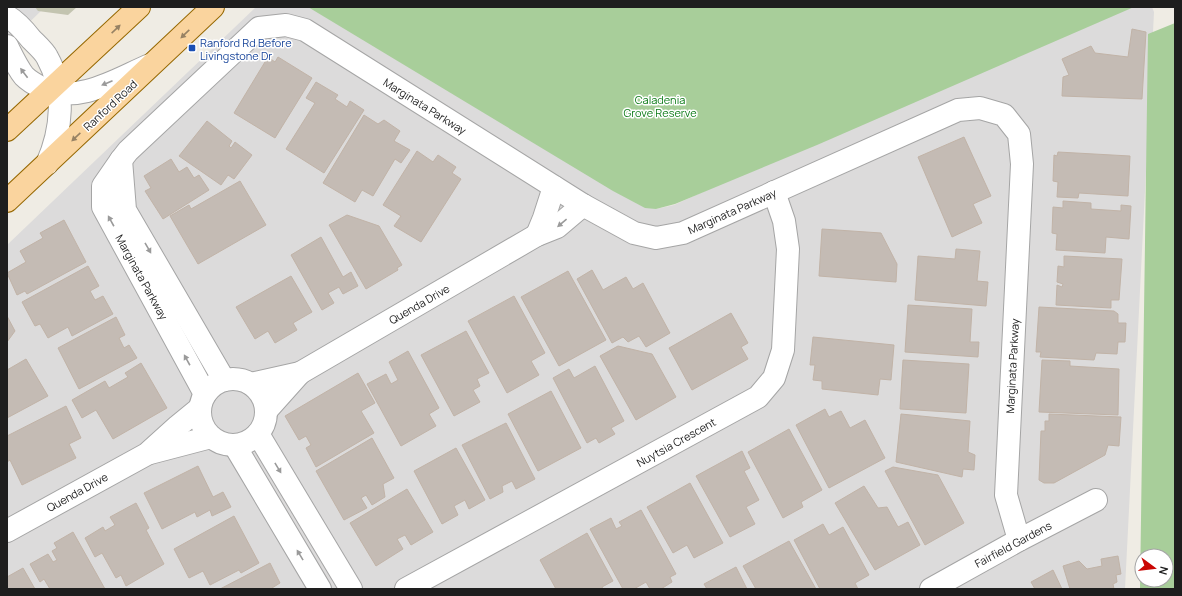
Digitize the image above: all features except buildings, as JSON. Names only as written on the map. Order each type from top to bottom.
[{"type":"main road","points":[[7,130],[55,89],[139,7]]},
{"type":"main road","name":"Ranford Road","points":[[7,201],[213,7]]},
{"type":"street","points":[[7,16],[17,22],[47,56],[54,60],[66,61],[81,56],[100,44]]},
{"type":"street","name":"Marginata Parkway","points":[[211,437],[202,424],[203,401],[103,207],[103,186],[120,160],[259,28],[286,25],[305,30],[583,205],[634,232],[656,238],[683,233],[958,110],[980,108],[1004,115],[1019,134],[1022,164],[1006,495],[1019,540]]},
{"type":"street","points":[[7,46],[24,76],[32,82],[70,94],[87,91],[156,62]]},
{"type":"street","points":[[47,56],[60,118],[58,134],[48,164]]},
{"type":"street","name":"Marginata Parkway","points":[[120,160],[125,210],[224,380]]},
{"type":"street","points":[[537,235],[554,187]]},
{"type":"street","name":"Nuytsia Crescent","points":[[406,589],[758,397],[774,378],[783,350],[788,249],[784,221],[774,192]]},
{"type":"street","name":"Quenda Drive","points":[[251,384],[300,373],[537,235],[557,227],[583,205]]},
{"type":"street","name":"Quenda Drive","points":[[266,411],[300,373]]},
{"type":"street","points":[[203,401],[211,388],[224,380],[238,380],[251,384],[259,391],[264,401],[266,411],[264,423],[258,434],[252,440],[235,446],[222,444],[211,437]]},
{"type":"street","name":"Quenda Drive","points":[[7,531],[147,454],[203,401]]},
{"type":"street","points":[[258,434],[351,589]]},
{"type":"street","name":"Quenda Drive","points":[[147,454],[211,437]]},
{"type":"street","points":[[235,446],[320,589]]},
{"type":"street","name":"Fairfield Gardens","points":[[931,589],[1019,540],[1096,500]]},
{"type":"shaded area","points":[[7,7],[45,7],[7,44]]},
{"type":"shaded area","points":[[35,7],[77,7],[68,15],[38,11]]},
{"type":"shaded area","points":[[256,7],[353,7],[656,209],[674,205],[1111,7],[1152,7],[1154,12],[1125,589],[7,589],[7,245]]},
{"type":"green space","name":"Caladenia Grove Reserve","points":[[308,7],[1134,7],[817,145],[675,204],[656,209],[645,208],[613,191]]},
{"type":"green space","points":[[1175,23],[1175,589],[1140,589],[1174,588],[1174,548],[1141,548],[1148,34]]},
{"type":"place","name":"Ranford Rd Before Livingstone Dr","points":[[192,48]]}]
